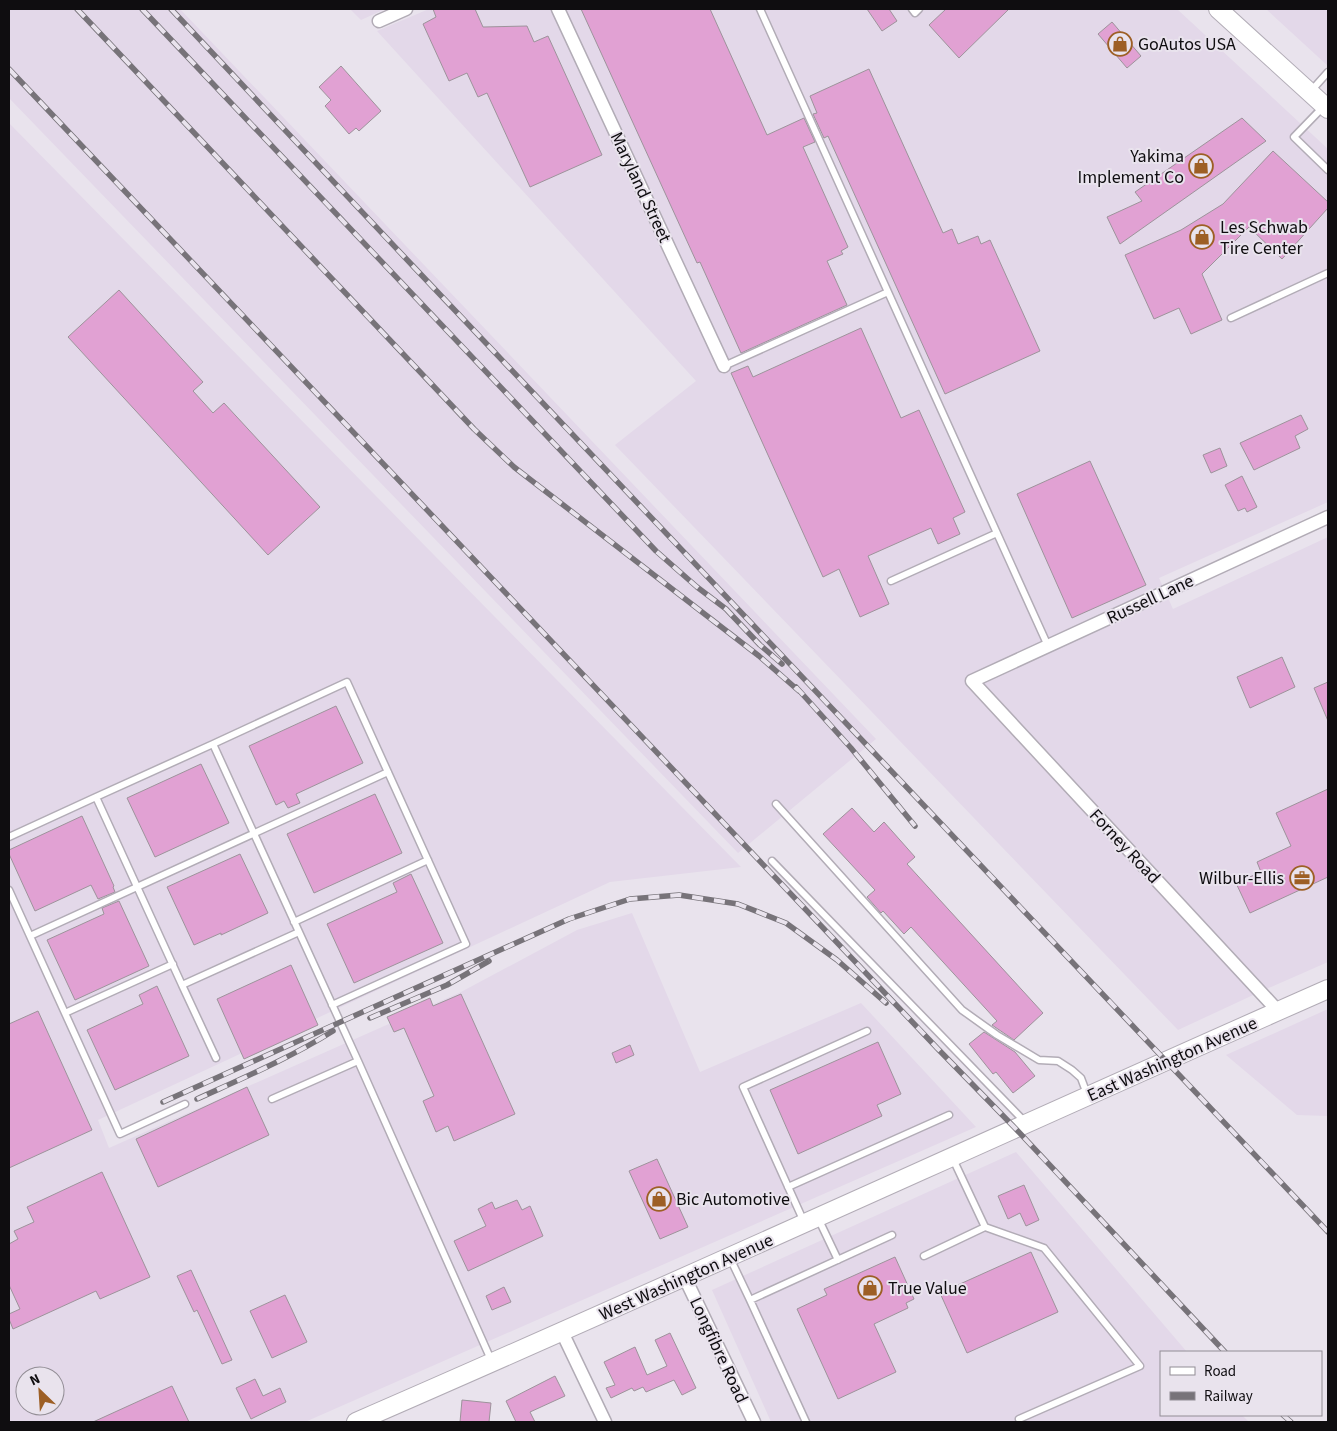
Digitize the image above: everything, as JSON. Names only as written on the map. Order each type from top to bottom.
[{"type":"main road","points":[[1218,9],[1327,107]]},
{"type":"main road","name":"East Washington Avenue","points":[[1020,1126],[1328,989]]},
{"type":"main road","name":"West Washington Avenue","points":[[356,1422],[685,1278],[1020,1126]]},
{"type":"street","points":[[379,21],[406,9]]},
{"type":"street","name":"Maryland Street","points":[[558,9],[724,366]]},
{"type":"street","name":"Russell Lane","points":[[972,680],[1328,517]]},
{"type":"street","name":"Forney Road","points":[[972,680],[1278,1011]]},
{"type":"street","name":"Longfibre Road","points":[[685,1278],[754,1422]]},
{"type":"street","points":[[562,1332],[605,1422]]},
{"type":"lane","points":[[760,9],[1048,646]]},
{"type":"lane","points":[[912,9],[915,13],[919,9]]},
{"type":"lane","points":[[1310,92],[1328,72]]},
{"type":"lane","points":[[1327,107],[1294,137],[1328,170]]},
{"type":"lane","points":[[1230,318],[1328,273]]},
{"type":"lane","points":[[724,366],[888,292]]},
{"type":"lane","points":[[891,581],[997,533]]},
{"type":"lane","points":[[9,837],[347,682],[466,944],[332,1005]]},
{"type":"lane","points":[[213,744],[358,1061],[492,1363]]},
{"type":"lane","points":[[30,936],[388,772]]},
{"type":"lane","points":[[96,797],[216,1058]]},
{"type":"lane","points":[[776,804],[962,1010],[997,1035],[1039,1060],[1058,1061],[1072,1070],[1081,1078],[1088,1096]]},
{"type":"lane","points":[[294,922],[428,860]]},
{"type":"lane","points":[[772,861],[1020,1126]]},
{"type":"lane","points":[[9,890],[120,1134],[185,1104]]},
{"type":"lane","points":[[182,985],[299,932]]},
{"type":"lane","points":[[65,1013],[173,964]]},
{"type":"lane","points":[[838,1260],[788,1186],[743,1086],[867,1031]]},
{"type":"lane","points":[[272,1099],[358,1061]]},
{"type":"lane","points":[[788,1186],[949,1115]]},
{"type":"lane","points":[[952,1156],[986,1227],[1044,1248],[1140,1366],[1019,1419]]},
{"type":"lane","points":[[924,1256],[986,1227]]},
{"type":"lane","points":[[750,1300],[892,1235]]},
{"type":"lane","points":[[730,1257],[806,1422]]},
{"type":"shaded area","points":[[9,9],[180,9],[876,739],[738,853],[9,98]]},
{"type":"shaded area","points":[[350,9],[385,9],[361,20]]},
{"type":"shaded area","points":[[429,9],[1177,9],[1328,149],[1328,502],[1159,578],[1173,609],[1328,537],[1328,962],[1178,1030],[615,445],[696,381],[377,31]]},
{"type":"shaded area","points":[[1266,9],[1328,9],[1328,66]]},
{"type":"shaded area","points":[[9,123],[741,867],[610,882],[98,1120],[109,1148],[461,992],[577,930],[632,913],[700,1072],[861,1003],[976,1127],[305,1422],[9,1422]]},
{"type":"shaded area","points":[[1328,1009],[1328,1116],[1297,1115],[1226,1055]]},
{"type":"shaded area","points":[[1016,1152],[1186,1351],[1160,1351],[1160,1416],[1243,1416],[1249,1422],[771,1422],[712,1290]]},
{"type":"building","points":[[433,9],[475,9],[483,27],[527,26],[534,42],[548,36],[602,155],[530,187],[487,93],[478,97],[467,73],[449,81],[423,24],[436,17]]},
{"type":"building","points":[[581,9],[710,9],[767,135],[804,118],[815,142],[803,147],[848,247],[841,251],[843,254],[827,261],[847,305],[741,353],[700,262],[697,263]]},
{"type":"building","points":[[867,9],[889,9],[897,21],[882,31]]},
{"type":"building","points":[[946,9],[1009,9],[959,58],[929,25]]},
{"type":"building","name":"GoAutos USA","points":[[1112,22],[1141,56],[1127,68],[1098,34]]},
{"type":"building","points":[[341,66],[381,111],[359,131],[356,128],[349,134],[325,106],[331,100],[319,87]]},
{"type":"building","points":[[869,69],[943,233],[952,229],[958,244],[978,236],[981,244],[990,240],[1040,351],[945,394],[828,136],[824,138],[813,114],[817,113],[810,96]]},
{"type":"building","name":"Yakima Implement Co","points":[[1242,118],[1266,141],[1120,244],[1107,217],[1142,201],[1135,192]]},
{"type":"building","name":"Les Schwab Tire Center","points":[[1273,151],[1328,202],[1328,208],[1282,259],[1249,227],[1202,274],[1222,320],[1191,334],[1179,308],[1154,319],[1125,255],[1181,230],[1223,204]]},
{"type":"building","points":[[119,290],[203,382],[193,391],[213,413],[224,403],[320,507],[268,555],[68,337]]},
{"type":"building","points":[[861,328],[901,418],[919,410],[965,512],[953,518],[960,534],[938,544],[931,528],[868,556],[889,604],[860,617],[839,569],[823,577],[731,373],[748,366],[753,377]]},
{"type":"building","points":[[1301,415],[1308,429],[1295,436],[1300,448],[1254,470],[1240,443]]},
{"type":"building","points":[[1220,448],[1227,466],[1211,473],[1203,455]]},
{"type":"building","points":[[1090,461],[1146,585],[1072,618],[1017,494]]},
{"type":"building","points":[[1242,476],[1257,507],[1247,512],[1245,508],[1238,511],[1225,485]]},
{"type":"building","points":[[1282,657],[1295,687],[1250,708],[1237,677]]},
{"type":"building","points":[[1328,682],[1328,721],[1314,688]]},
{"type":"building","points":[[336,706],[363,763],[296,794],[300,803],[288,808],[284,801],[276,805],[249,746]]},
{"type":"building","points":[[201,764],[229,823],[155,857],[127,798]]},
{"type":"building","points":[[1328,789],[1328,877],[1250,913],[1236,883],[1261,872],[1257,862],[1291,846],[1276,813]]},
{"type":"building","points":[[375,794],[402,853],[314,893],[287,834]]},
{"type":"building","points":[[852,808],[874,832],[884,822],[915,857],[907,864],[1043,1013],[1014,1040],[992,1025],[997,1021],[911,927],[904,934],[883,911],[881,913],[867,897],[875,890],[823,834]]},
{"type":"building","points":[[82,816],[115,892],[98,899],[91,885],[35,911],[9,854],[9,850]]},
{"type":"building","points":[[240,854],[268,913],[221,935],[221,933],[194,945],[167,887]]},
{"type":"building","points":[[411,874],[443,943],[354,983],[327,924],[397,892],[393,883]]},
{"type":"building","points":[[119,901],[149,966],[75,1000],[47,940],[104,914],[102,908]]},
{"type":"building","points":[[291,965],[318,1025],[244,1059],[217,999]]},
{"type":"building","points":[[157,986],[189,1056],[115,1090],[87,1030],[143,1004],[139,995]]},
{"type":"building","points":[[461,994],[515,1114],[454,1141],[448,1126],[436,1132],[423,1101],[434,1096],[404,1028],[394,1032],[387,1017],[430,998],[433,1006]]},
{"type":"building","points":[[38,1011],[92,1130],[9,1168],[9,1024]]},
{"type":"building","points":[[984,1032],[1015,1052],[1035,1076],[1013,1093],[996,1072],[993,1074],[969,1044]]},
{"type":"building","points":[[878,1042],[901,1094],[877,1105],[882,1116],[798,1154],[770,1090]]},
{"type":"building","points":[[630,1045],[634,1055],[616,1063],[612,1053]]},
{"type":"building","points":[[247,1087],[269,1135],[158,1187],[136,1139]]},
{"type":"building","name":"Bic Automotive","points":[[657,1159],[688,1227],[660,1239],[629,1171]]},
{"type":"building","points":[[102,1172],[150,1277],[100,1299],[96,1291],[13,1329],[9,1314],[20,1309],[9,1285],[9,1244],[18,1239],[14,1231],[34,1222],[27,1207]]},
{"type":"building","points":[[1024,1185],[1039,1220],[1026,1226],[1020,1213],[1008,1219],[998,1196]]},
{"type":"building","points":[[517,1200],[522,1210],[530,1206],[543,1236],[468,1271],[454,1241],[486,1226],[478,1209],[492,1202],[495,1209]]},
{"type":"building","points":[[1031,1252],[1058,1312],[967,1353],[940,1293]]},
{"type":"building","points":[[895,1257],[914,1299],[906,1303],[908,1308],[874,1324],[896,1372],[838,1399],[797,1309],[827,1295],[824,1289]]},
{"type":"building","points":[[191,1270],[232,1360],[222,1364],[197,1310],[194,1312],[177,1276]]},
{"type":"building","points":[[504,1287],[511,1302],[492,1310],[486,1296]]},
{"type":"building","points":[[285,1295],[307,1342],[272,1358],[250,1311]]},
{"type":"building","points":[[670,1333],[696,1388],[682,1395],[674,1380],[646,1392],[643,1387],[634,1391],[632,1388],[611,1398],[606,1388],[615,1385],[604,1362],[635,1347],[647,1375],[667,1366],[655,1340]]},
{"type":"building","points":[[555,1376],[565,1396],[530,1412],[535,1422],[516,1422],[506,1401]]},
{"type":"building","points":[[255,1379],[263,1396],[280,1388],[286,1402],[251,1419],[236,1388]]},
{"type":"building","points":[[172,1386],[189,1422],[93,1422]]},
{"type":"building","points":[[462,1400],[491,1403],[489,1422],[460,1422]]},
{"type":"railway","points":[[77,9],[474,429],[514,467],[759,656],[799,691]]},
{"type":"railway","points":[[142,9],[656,551],[697,587],[726,609],[760,645],[782,664]]},
{"type":"railway","points":[[171,9],[1328,1232]]},
{"type":"railway","points":[[9,69],[1015,1128],[1224,1351]]},
{"type":"railway","points":[[796,687],[851,748],[915,826]]},
{"type":"railway","points":[[163,1102],[569,919],[630,899],[679,895],[738,904],[786,923],[837,960],[886,1003]]},
{"type":"railway","points":[[370,1018],[447,985],[489,961]]},
{"type":"railway","points":[[197,1099],[283,1059],[333,1031]]},
{"type":"railway","points":[[1284,1416],[1291,1422]]},
{"type":"place","name":"GoAutos USA","points":[[1120,44]]},
{"type":"place","name":"Yakima Implement Co","points":[[1201,166]]},
{"type":"place","name":"Les Schwab Tire Center","points":[[1202,237]]},
{"type":"place","name":"Wilbur-Ellis","points":[[1302,878]]},
{"type":"place","name":"Bic Automotive","points":[[659,1199]]},
{"type":"place","name":"True Value","points":[[870,1288]]}]
